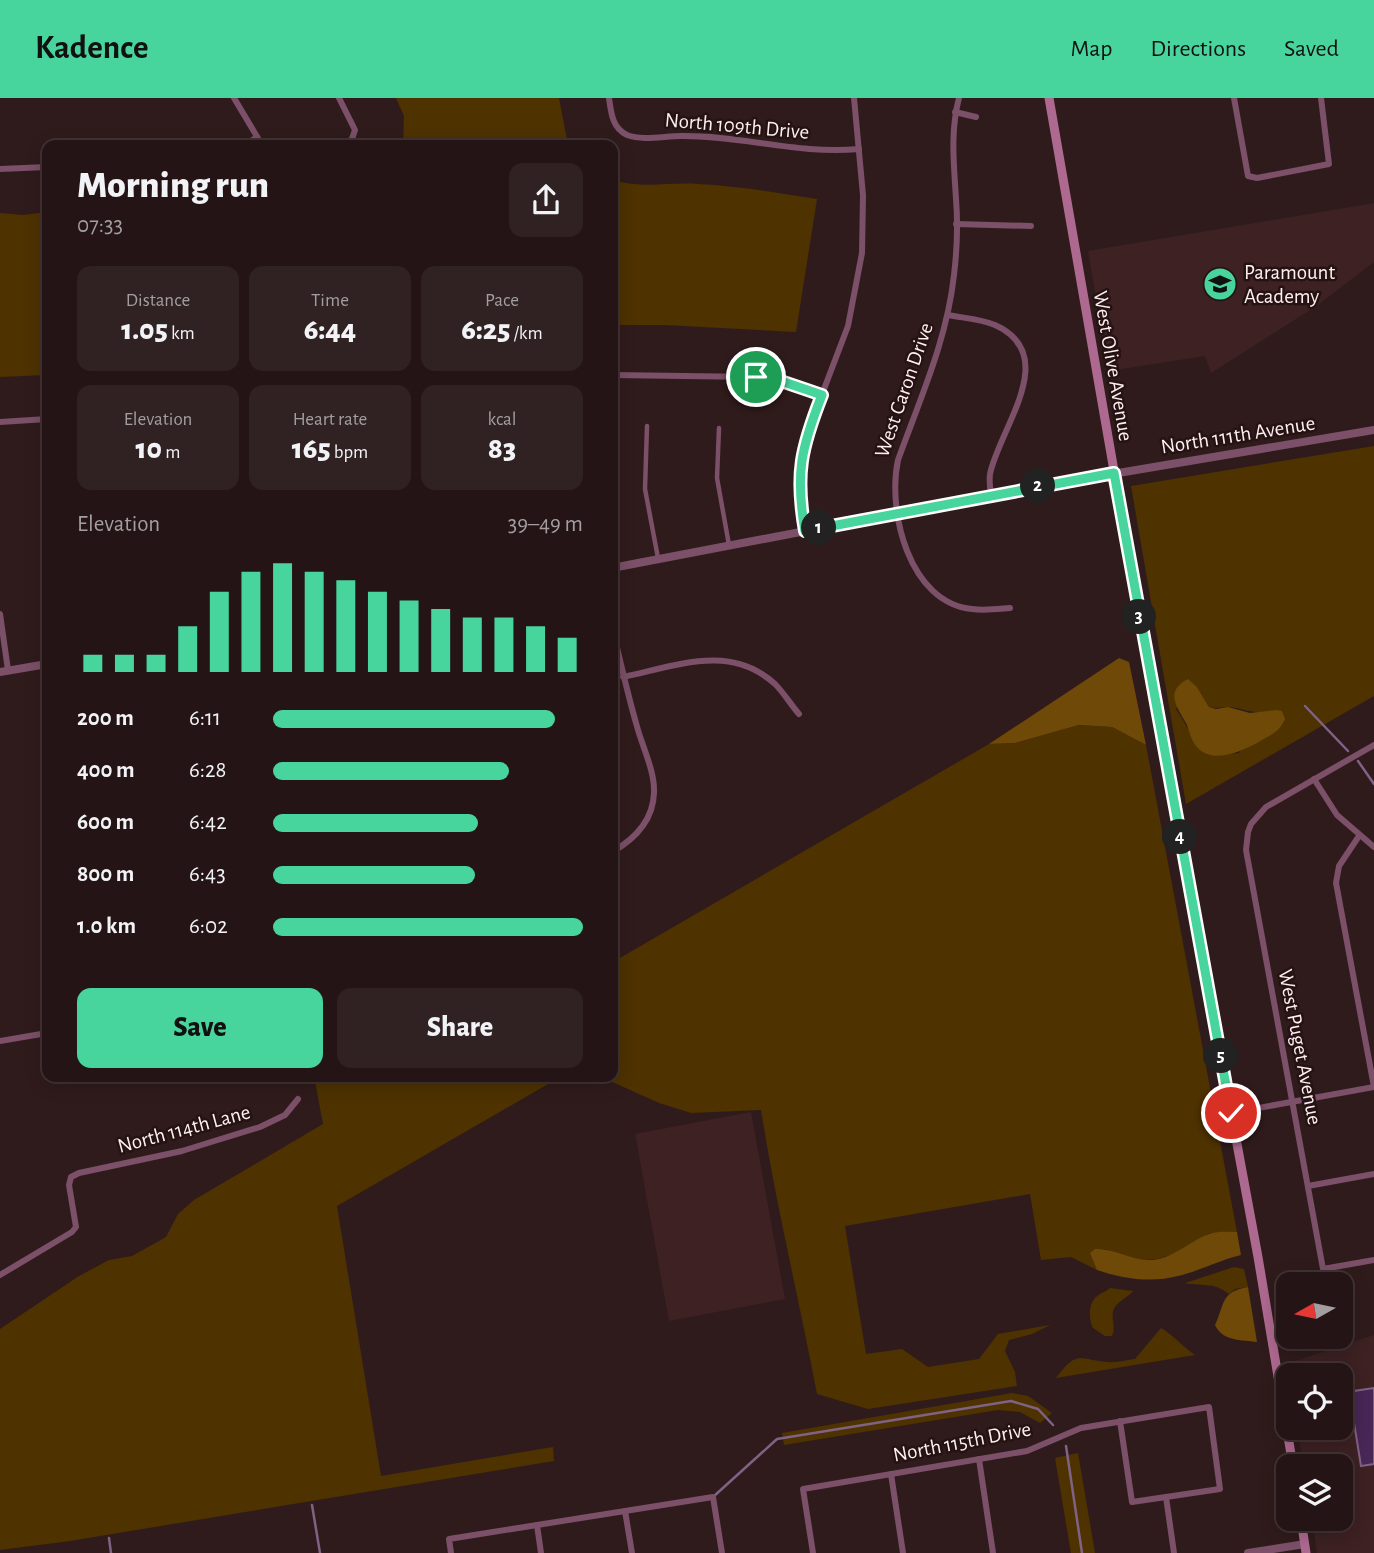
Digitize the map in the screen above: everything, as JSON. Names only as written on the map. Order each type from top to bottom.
[{"type":"main road","name":"West Olive Avenue","points":[[1049,98],[1291,1454]]},
{"type":"main road","points":[[1303,1531],[1306,1549]]},
{"type":"street","points":[[234,98],[259,140]]},
{"type":"street","points":[[339,98],[355,130],[351,140]]},
{"type":"street","name":"North 109th Drive","points":[[608,98],[616,127],[639,138],[682,135],[742,139],[824,150],[859,149]]},
{"type":"street","points":[[805,531],[800,500],[800,465],[805,439],[853,307],[862,253],[864,215],[854,98]]},
{"type":"street","name":"West Caron Drive","points":[[959,98],[955,112],[953,147],[957,225],[948,315],[930,378],[898,460],[895,485],[903,540],[910,560],[919,576],[932,590],[971,610],[1010,608]]},
{"type":"street","points":[[1234,98],[1248,176],[1257,178],[1329,164],[1321,98]]},
{"type":"street","points":[[955,112],[976,117]]},
{"type":"street","points":[[252,140],[257,137]]},
{"type":"street","points":[[0,169],[42,168]]},
{"type":"street","points":[[957,225],[1031,226]]},
{"type":"street","points":[[948,315],[998,326],[1017,342],[1024,357],[1026,384],[990,474],[991,495]]},
{"type":"street","points":[[618,375],[756,377],[781,381],[822,395]]},
{"type":"street","points":[[0,422],[42,419]]},
{"type":"street","points":[[647,426],[645,489],[658,559]]},
{"type":"street","points":[[719,428],[717,478],[729,545]]},
{"type":"street","name":"North 111th Avenue","points":[[618,567],[991,495],[1374,430]]},
{"type":"street","points":[[0,614],[4,671],[42,665]]},
{"type":"street","points":[[618,654],[654,792],[644,825],[633,839],[618,848]]},
{"type":"street","points":[[623,677],[721,659],[754,668],[776,685],[799,715]]},
{"type":"street","points":[[1373,748],[1314,779],[1337,815],[1374,848]]},
{"type":"street","name":"West Puget Avenue","points":[[1314,779],[1266,807],[1255,818],[1248,832],[1246,850],[1323,1269],[1374,1260]]},
{"type":"street","points":[[1231,1113],[1374,1087],[1336,883],[1339,866],[1359,836]]},
{"type":"street","points":[[0,1041],[42,1034]]},
{"type":"street","name":"North 114th Lane","points":[[0,1275],[76,1227],[69,1185],[71,1177],[182,1151],[260,1127],[285,1115],[298,1099]]},
{"type":"street","points":[[1308,1186],[1374,1174]]},
{"type":"street","name":"North 115th Drive","points":[[813,1553],[803,1489],[1027,1451],[1081,1428],[1209,1407],[1220,1489],[1166,1497]]},
{"type":"street","points":[[1120,1421],[1132,1502],[1166,1497],[1174,1553]]},
{"type":"street","points":[[979,1459],[993,1553]]},
{"type":"street","points":[[891,1474],[903,1553]]},
{"type":"street","points":[[451,1553],[449,1539],[713,1497],[722,1553]]},
{"type":"street","points":[[625,1511],[632,1553]]},
{"type":"street","points":[[537,1525],[541,1553]]},
{"type":"street","points":[[1248,1553],[1306,1549]]},
{"type":"shaded area","points":[[396,98],[559,98],[567,140],[403,140],[404,116]]},
{"type":"shaded area","points":[[618,181],[728,186],[817,199],[796,332],[618,325]]},
{"type":"shaded area","name":"Paramount Academy","points":[[1374,203],[1374,262],[1318,305],[1211,373],[1205,356],[1109,371],[1088,251]]},
{"type":"shaded area","points":[[0,213],[23,215],[42,213],[42,375],[0,377]]},
{"type":"shaded area","points":[[1374,446],[1374,696],[1186,804],[1131,486]],"holes":[[[1197,687],[1209,707],[1263,712],[1239,753],[1203,751],[1176,709]]]},
{"type":"shaded area","points":[[1119,658],[1129,662],[1146,745],[1112,727],[1079,725],[1015,743],[989,744]]},
{"type":"shaded area","points":[[1188,679],[1197,687],[1209,707],[1228,707],[1250,713],[1277,710],[1282,711],[1285,719],[1274,733],[1250,746],[1226,755],[1209,755],[1194,744],[1175,700],[1176,689]]},
{"type":"shaded area","points":[[1079,725],[1112,727],[1146,745],[1237,1232],[1210,1233],[1181,1251],[1158,1259],[1133,1260],[1105,1249],[1091,1254],[1097,1270],[1071,1257],[1041,1260],[1030,1194],[845,1226],[866,1354],[902,1349],[928,1367],[979,1359],[998,1334],[1050,1325],[1032,1334],[1009,1340],[1005,1351],[1015,1372],[1017,1386],[868,1409],[817,1394],[761,1110],[691,1113],[659,1103],[612,1082],[618,1082],[618,959],[989,744],[1015,743]]},
{"type":"shaded area","points":[[315,1082],[552,1082],[337,1206],[381,1476],[553,1447],[554,1461],[70,1541],[0,1550],[0,1329],[79,1276],[109,1260],[132,1256],[166,1237],[178,1214],[194,1200],[323,1124]]},
{"type":"shaded area","points":[[751,1112],[785,1299],[669,1321],[635,1134]]},
{"type":"shaded area","points":[[1237,1232],[1241,1255],[1168,1278],[1138,1279],[1097,1270],[1090,1253],[1095,1249],[1103,1249],[1134,1258],[1159,1259],[1209,1234]]},
{"type":"shaded area","points":[[1234,1267],[1244,1269],[1248,1287],[1235,1289],[1229,1294],[1212,1286],[1185,1283]]},
{"type":"shaded area","points":[[1248,1287],[1257,1342],[1227,1337],[1215,1325],[1228,1296]]},
{"type":"shaded area","points":[[1110,1288],[1133,1291],[1115,1307],[1112,1336],[1105,1336],[1093,1328],[1090,1310],[1096,1297]]},
{"type":"shaded area","points":[[1161,1328],[1195,1355],[1056,1378],[1069,1363],[1078,1358],[1111,1362],[1135,1359]]},
{"type":"shaded area","points":[[1374,1335],[1374,1553],[1317,1553],[1314,1531],[1353,1531],[1353,1454],[1301,1454],[1299,1440],[1353,1440],[1353,1363],[1289,1363],[1332,1349],[1353,1349],[1353,1342]]},
{"type":"shaded area","points":[[1374,1388],[1374,1464],[1361,1466],[1353,1416],[1354,1391]]},
{"type":"shaded area","points":[[1012,1393],[1028,1396],[1052,1413],[1040,1423],[1020,1412],[998,1410],[784,1445],[782,1433]]},
{"type":"shaded area","points":[[1078,1453],[1095,1553],[1071,1553],[1055,1458]]},
{"type":"waterway","points":[[1305,706],[1348,751]]},
{"type":"waterway","points":[[1358,761],[1374,784]]},
{"type":"waterway","points":[[713,1497],[777,1439],[1011,1401],[1038,1409],[1053,1425]]},
{"type":"waterway","points":[[1066,1446],[1082,1553]]},
{"type":"waterway","points":[[312,1505],[320,1553]]},
{"type":"waterway","points":[[109,1538],[111,1553]]},
{"type":"place","name":"Paramount Academy","points":[[1220,284]]},
{"type":"route","points":[[756,377],[781,381],[822,395],[805,439],[800,465],[800,500],[805,531],[1114,473],[1231,1113]]}]
